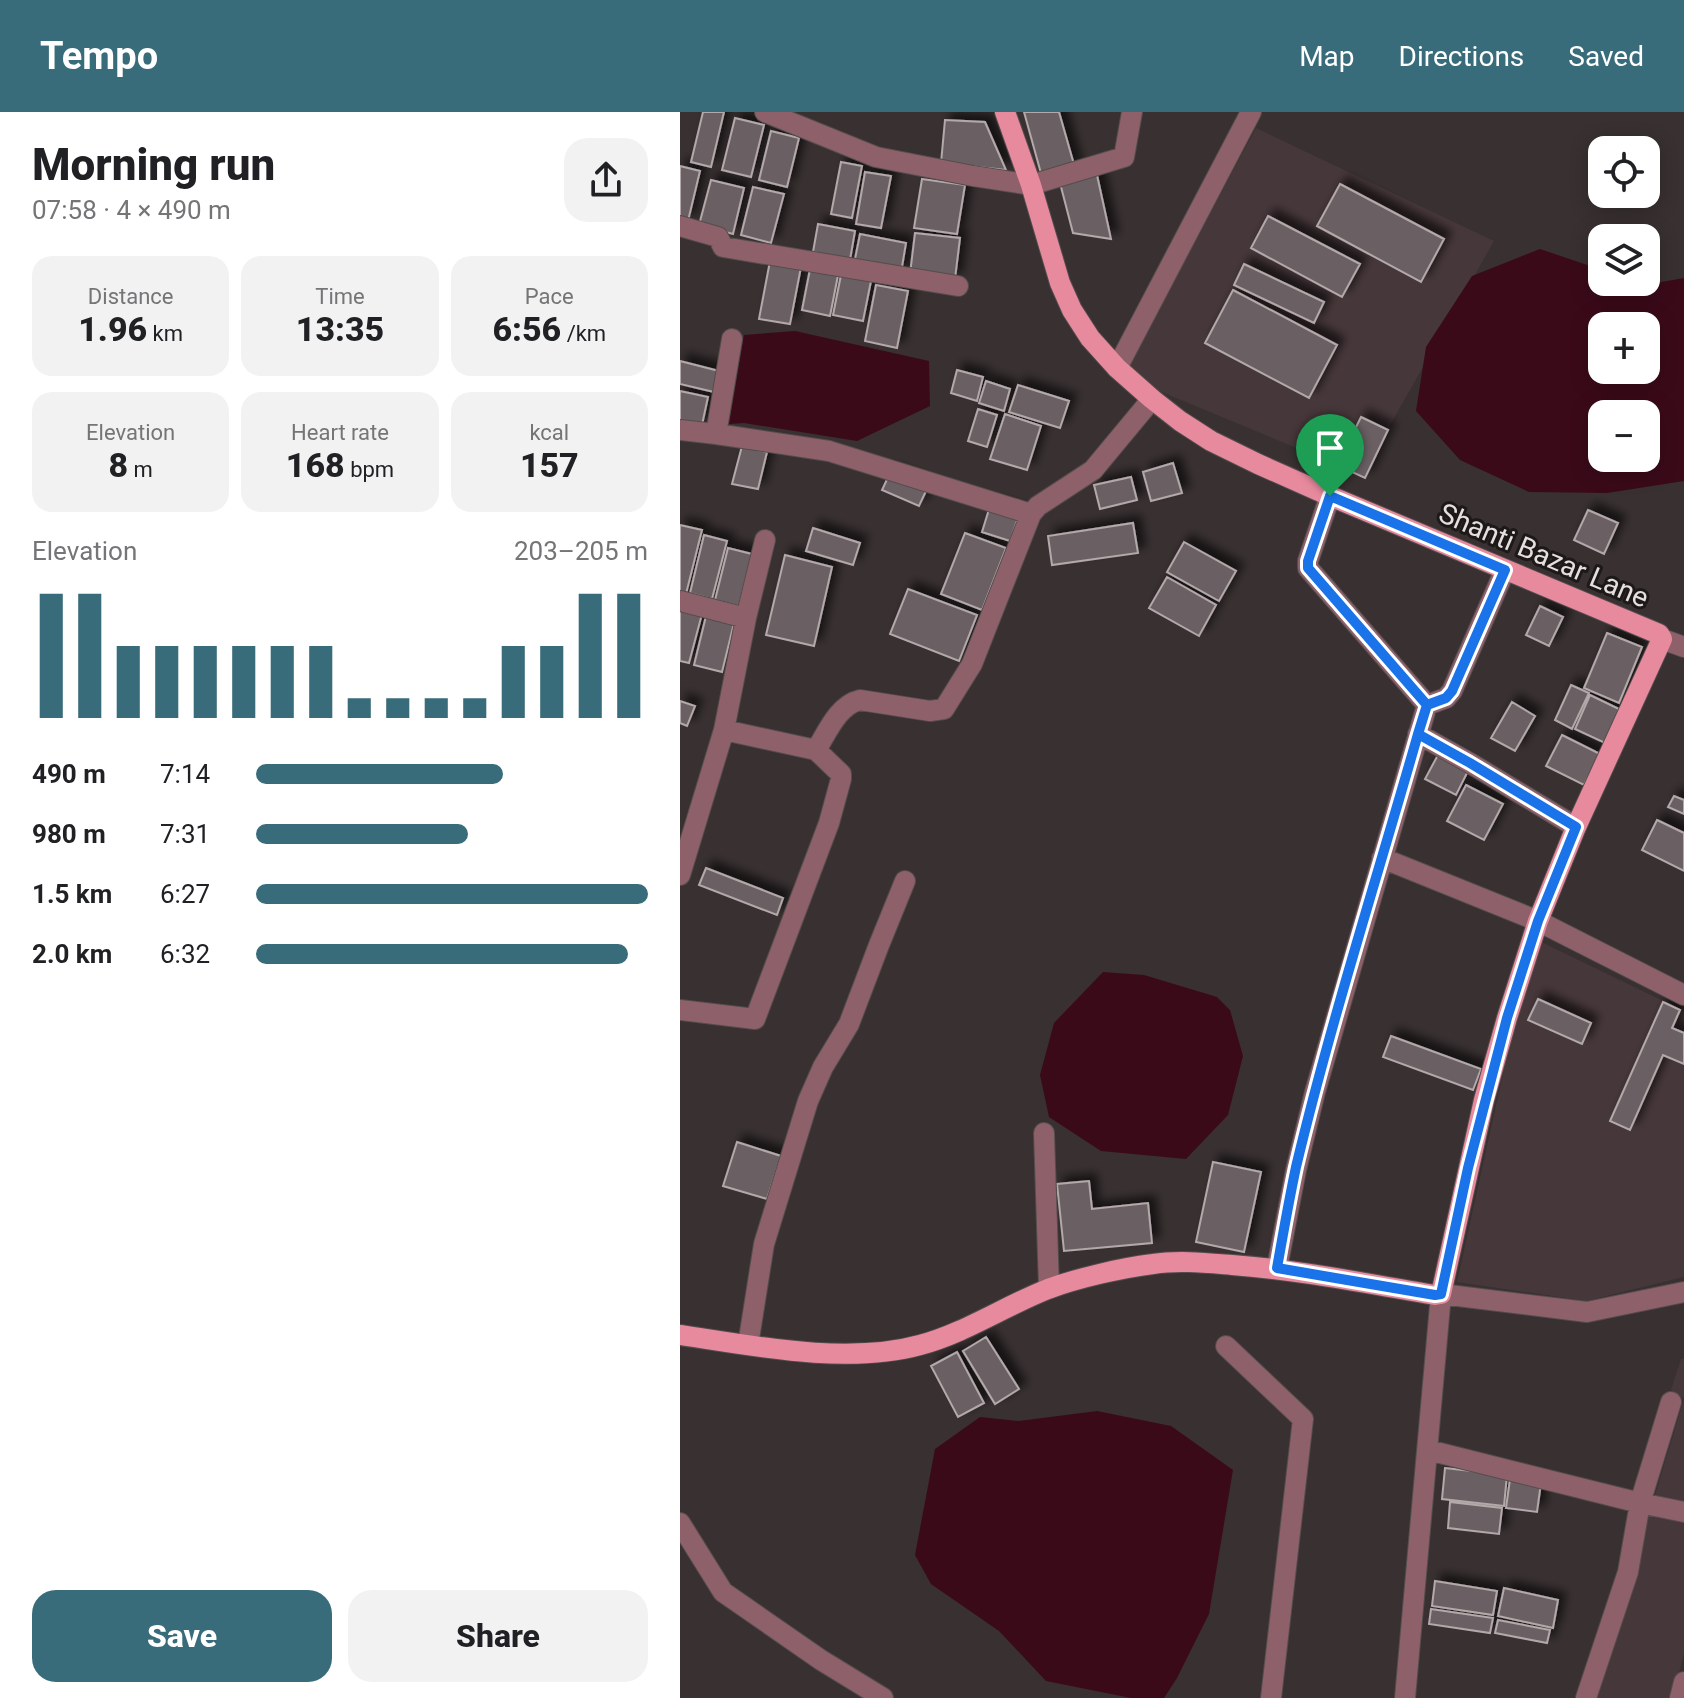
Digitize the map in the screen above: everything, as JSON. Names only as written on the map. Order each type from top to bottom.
[{"type":"main road","name":"Shanti Bazar Lane","points":[[1005,112],[1060,283],[1072,310],[1090,338],[1117,368],[1152,399],[1211,441],[1330,496],[1659,634],[1662,639],[1576,827],[1538,921],[1484,1100],[1441,1294]]},
{"type":"main road","points":[[680,1335],[748,1345],[848,1353],[892,1350],[921,1345],[951,1334],[1049,1288],[1155,1263],[1277,1268],[1441,1294]]},
{"type":"street","points":[[765,112],[876,157],[1031,185],[1124,157],[1132,112]]},
{"type":"street","points":[[1117,368],[1251,112]]},
{"type":"street","points":[[680,226],[718,237],[723,247],[958,286]]},
{"type":"street","points":[[716,434],[732,339]]},
{"type":"street","points":[[816,750],[842,709],[853,701],[930,711],[944,709],[972,664],[1031,514],[1038,506],[1093,470],[1152,399]]},
{"type":"street","points":[[680,430],[829,451],[1031,514]]},
{"type":"street","points":[[1330,496],[1308,568],[1427,705]]},
{"type":"street","points":[[680,875],[689,815],[724,730],[765,540]]},
{"type":"street","points":[[1427,705],[1446,698],[1452,691],[1505,570]]},
{"type":"street","points":[[680,601],[746,618]]},
{"type":"street","points":[[1662,639],[1684,647]]},
{"type":"street","points":[[1277,1268],[1315,1092],[1427,705]]},
{"type":"street","points":[[680,1010],[755,1019],[829,823],[841,779],[838,770],[816,750],[724,730]]},
{"type":"street","points":[[1418,734],[1576,827]]},
{"type":"street","points":[[1382,858],[1538,921],[1684,995]]},
{"type":"street","points":[[748,1345],[764,1244],[808,1101],[823,1067],[849,1024],[905,881]]},
{"type":"street","points":[[1044,1133],[1049,1288]]},
{"type":"street","points":[[1405,1698],[1441,1294],[1587,1312],[1684,1292]]},
{"type":"street","points":[[1226,1346],[1303,1419],[1271,1698]]},
{"type":"street","points":[[1586,1698],[1628,1572],[1640,1503],[1671,1402]]},
{"type":"street","points":[[1428,1450],[1684,1512]]},
{"type":"street","points":[[680,1523],[723,1592],[821,1660],[883,1698]]},
{"type":"street","points":[[1680,1698],[1684,1682]]},
{"type":"shaded area","points":[[1256,128],[1494,241],[1362,475],[1123,376]]},
{"type":"shaded area","points":[[1540,249],[1588,265],[1588,296],[1660,296],[1660,282],[1684,278],[1684,481],[1607,493],[1529,492],[1460,460],[1416,411],[1426,347],[1472,276]]},
{"type":"shaded area","points":[[795,331],[929,361],[930,406],[857,441],[744,423],[729,424],[744,335]]},
{"type":"shaded area","points":[[1533,938],[1684,1011],[1684,1277],[1586,1301],[1457,1282]]},
{"type":"shaded area","points":[[1103,972],[1144,975],[1217,997],[1230,1010],[1243,1056],[1228,1115],[1186,1159],[1101,1151],[1049,1117],[1040,1075],[1054,1023]]},
{"type":"shaded area","points":[[1681,1359],[1684,1359],[1684,1399],[1671,1390]]},
{"type":"shaded area","points":[[1684,1399],[1684,1653],[1673,1698],[1593,1698],[1637,1573],[1648,1518]]},
{"type":"shaded area","points":[[1097,1411],[1171,1426],[1233,1470],[1209,1614],[1164,1698],[1131,1698],[1046,1681],[999,1631],[931,1584],[915,1555],[935,1449],[980,1417],[1019,1421]]},
{"type":"building","points":[[703,112],[724,112],[711,167],[691,162]]},
{"type":"building","points":[[1024,112],[1059,112],[1075,168],[1042,177]]},
{"type":"building","points":[[735,118],[764,125],[751,177],[722,170]]},
{"type":"building","points":[[945,120],[985,122],[1006,170],[941,163]]},
{"type":"building","points":[[771,131],[799,138],[787,187],[759,180]]},
{"type":"building","points":[[841,162],[862,166],[852,218],[831,214]]},
{"type":"building","points":[[680,166],[700,171],[688,221],[680,219]]},
{"type":"building","points":[[865,172],[891,176],[881,228],[856,224]]},
{"type":"building","points":[[1097,175],[1111,239],[1073,233],[1060,183]]},
{"type":"building","points":[[922,179],[965,185],[957,234],[914,228]]},
{"type":"building","points":[[711,180],[744,188],[733,234],[699,225]]},
{"type":"building","points":[[1340,184],[1444,239],[1421,282],[1317,226]]},
{"type":"building","points":[[753,187],[784,194],[771,243],[741,235]]},
{"type":"building","points":[[1268,216],[1360,264],[1342,297],[1251,248]]},
{"type":"building","points":[[818,224],[855,231],[850,260],[813,252]]},
{"type":"building","points":[[915,233],[960,238],[955,279],[910,274]]},
{"type":"building","points":[[860,234],[906,243],[901,273],[854,264]]},
{"type":"building","points":[[770,261],[801,267],[790,324],[759,319]]},
{"type":"building","points":[[811,264],[839,270],[830,316],[802,310]]},
{"type":"building","points":[[1244,264],[1324,302],[1314,323],[1234,285]]},
{"type":"building","points":[[842,270],[872,276],[863,321],[833,315]]},
{"type":"building","points":[[876,285],[908,291],[897,348],[865,341]]},
{"type":"building","points":[[1233,290],[1337,345],[1309,398],[1205,343]]},
{"type":"building","points":[[680,361],[719,371],[714,392],[680,384]]},
{"type":"building","points":[[957,370],[983,377],[977,401],[951,393]]},
{"type":"building","points":[[986,381],[1010,389],[1004,411],[979,403]]},
{"type":"building","points":[[1018,385],[1069,401],[1060,428],[1009,412]]},
{"type":"building","points":[[680,391],[708,397],[702,425],[680,421]]},
{"type":"building","points":[[978,409],[997,415],[987,447],[968,441]]},
{"type":"building","points":[[1005,414],[1041,426],[1027,470],[990,459]]},
{"type":"building","points":[[1361,417],[1388,430],[1365,478],[1337,465]]},
{"type":"building","points":[[742,446],[767,452],[758,489],[732,484]]},
{"type":"building","points":[[1173,463],[1182,493],[1151,501],[1143,472]]},
{"type":"building","points":[[890,473],[927,489],[919,506],[882,490]]},
{"type":"building","points":[[1131,477],[1137,500],[1100,509],[1094,485]]},
{"type":"building","points":[[990,506],[1019,515],[1010,541],[982,532]]},
{"type":"building","points":[[1588,510],[1618,523],[1604,554],[1574,540]]},
{"type":"building","points":[[1133,523],[1138,553],[1052,565],[1048,536]]},
{"type":"building","points":[[680,525],[702,530],[686,594],[680,592]]},
{"type":"building","points":[[813,528],[860,543],[853,565],[806,551]]},
{"type":"building","points":[[965,533],[1006,548],[982,610],[941,594]]},
{"type":"building","points":[[704,535],[727,541],[712,599],[690,593]]},
{"type":"building","points":[[1184,542],[1236,571],[1219,601],[1167,572]]},
{"type":"building","points":[[728,548],[752,554],[739,606],[715,600]]},
{"type":"building","points":[[785,555],[832,567],[814,646],[766,635]]},
{"type":"building","points":[[1167,577],[1216,605],[1199,636],[1149,608]]},
{"type":"building","points":[[908,589],[977,615],[959,661],[890,634]]},
{"type":"building","points":[[1540,606],[1563,617],[1549,646],[1526,635]]},
{"type":"building","points":[[680,608],[702,614],[689,663],[680,661]]},
{"type":"building","points":[[706,616],[734,623],[722,672],[694,665]]},
{"type":"building","points":[[1607,633],[1642,647],[1619,703],[1584,688]]},
{"type":"building","points":[[1571,685],[1589,693],[1572,729],[1555,720]]},
{"type":"building","points":[[1590,695],[1621,710],[1605,743],[1575,729]]},
{"type":"building","points":[[680,701],[695,706],[687,726],[680,723]]},
{"type":"building","points":[[1512,702],[1535,716],[1515,751],[1491,738]]},
{"type":"building","points":[[1562,735],[1600,754],[1584,785],[1546,766]]},
{"type":"building","points":[[1439,753],[1469,769],[1456,795],[1425,779]]},
{"type":"building","points":[[1466,785],[1503,804],[1484,840],[1447,821]]},
{"type":"building","points":[[1674,796],[1684,800],[1684,814],[1668,807]]},
{"type":"building","points":[[1657,820],[1684,833],[1684,871],[1642,850]]},
{"type":"building","points":[[706,868],[783,898],[777,915],[699,885]]},
{"type":"building","points":[[1538,999],[1591,1023],[1582,1044],[1528,1020]]},
{"type":"building","points":[[1663,1002],[1680,1010],[1672,1028],[1684,1033],[1684,1064],[1663,1055],[1630,1130],[1610,1121]]},
{"type":"building","points":[[1391,1036],[1481,1069],[1473,1090],[1383,1057]]},
{"type":"building","points":[[737,1142],[781,1156],[767,1199],[723,1186]]},
{"type":"building","points":[[1213,1162],[1261,1172],[1244,1252],[1196,1242]]},
{"type":"building","points":[[1089,1181],[1092,1209],[1148,1203],[1152,1243],[1064,1251],[1057,1184]]},
{"type":"building","points":[[986,1337],[1019,1389],[995,1404],[963,1351]]},
{"type":"building","points":[[957,1352],[984,1403],[958,1417],[931,1366]]},
{"type":"building","points":[[1445,1468],[1507,1475],[1504,1506],[1442,1499]]},
{"type":"building","points":[[1510,1479],[1541,1483],[1537,1512],[1506,1508]]},
{"type":"building","points":[[1450,1502],[1502,1508],[1499,1534],[1448,1528]]},
{"type":"building","points":[[1435,1581],[1497,1591],[1493,1615],[1432,1606]]},
{"type":"building","points":[[1504,1588],[1558,1600],[1553,1628],[1498,1616]]},
{"type":"building","points":[[1431,1609],[1493,1618],[1490,1633],[1429,1624]]},
{"type":"building","points":[[1498,1620],[1550,1630],[1547,1643],[1495,1633]]},
{"type":"route","points":[[1330,496],[1308,568],[1427,705],[1418,734],[1315,1092],[1277,1268],[1435,1295],[1441,1294],[1484,1100],[1507,1018],[1538,921],[1576,827],[1418,734],[1427,705],[1446,698],[1452,691],[1505,570],[1330,496]]}]
